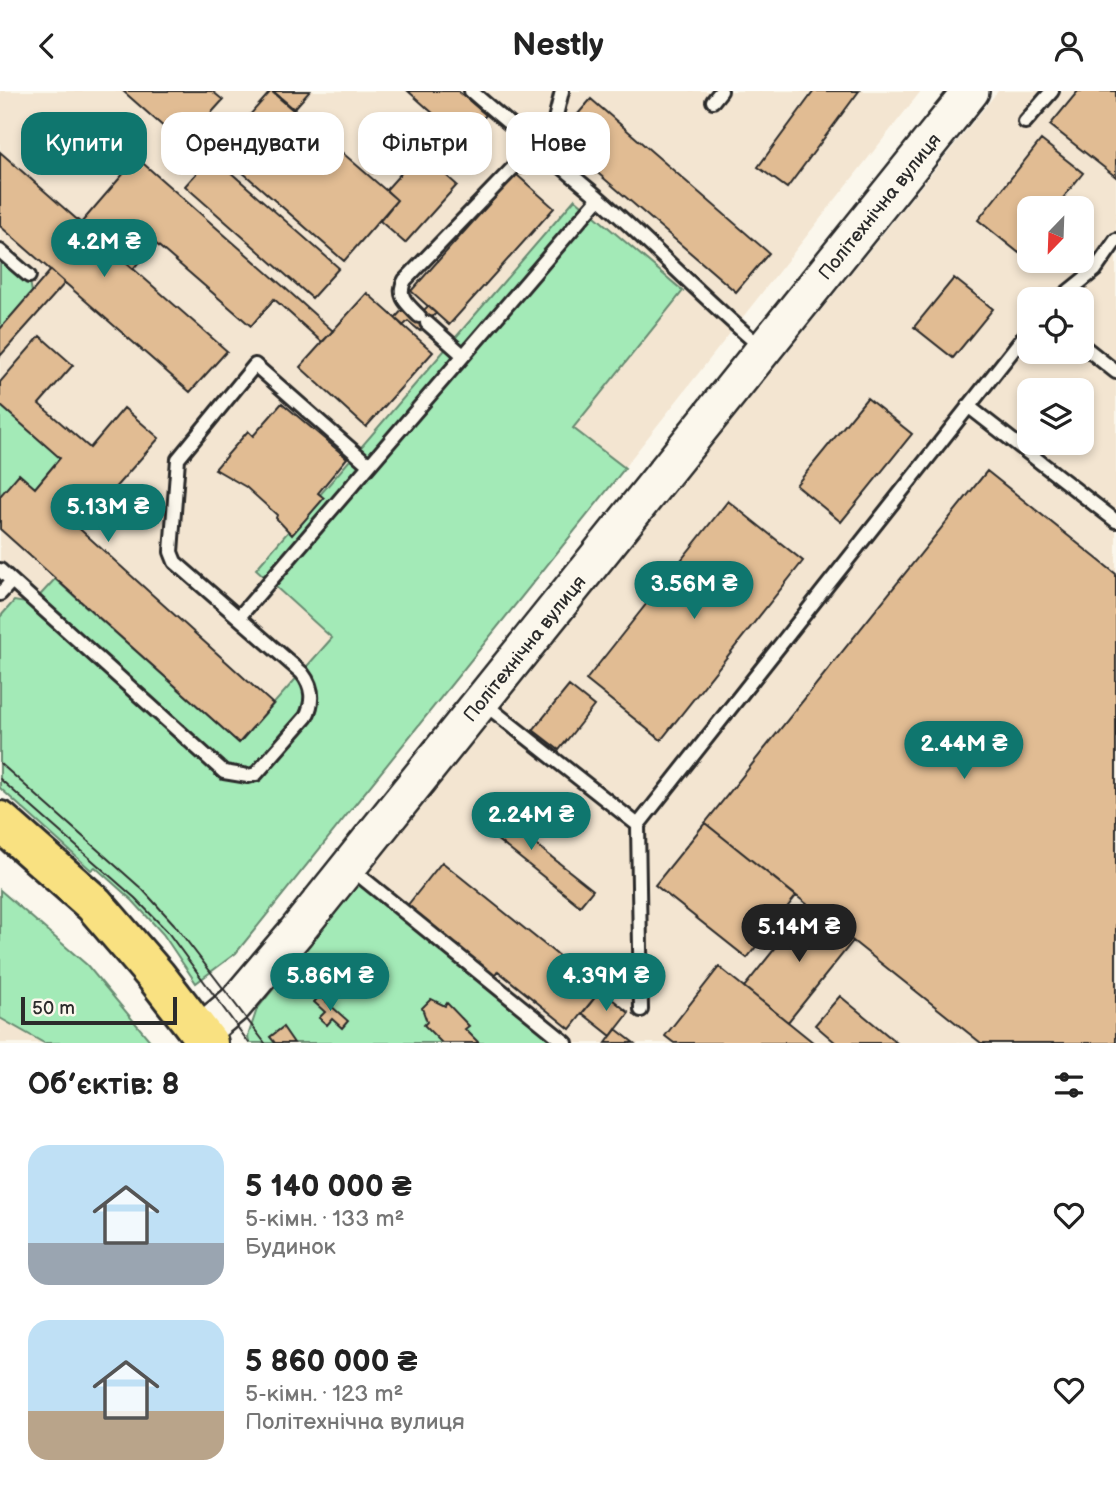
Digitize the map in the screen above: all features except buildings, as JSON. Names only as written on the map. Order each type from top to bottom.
[{"type":"main road","points":[[0,821],[94,904],[156,976],[204,1038]]},
{"type":"street","name":"Політехнічна вулиця","points":[[204,1038],[349,866],[971,91]]},
{"type":"lane","points":[[471,91],[506,122]]},
{"type":"lane","points":[[557,112],[562,91]]},
{"type":"lane","points":[[1025,122],[1052,91]]},
{"type":"lane","points":[[463,355],[405,302],[401,287],[506,175]]},
{"type":"lane","points":[[570,175],[764,350]]},
{"type":"lane","points":[[239,617],[598,198]]},
{"type":"lane","points":[[1073,287],[1095,269],[1116,240]]},
{"type":"lane","points":[[0,251],[29,276]]},
{"type":"lane","points":[[641,1010],[638,824],[1017,345]]},
{"type":"lane","points":[[1094,355],[1116,372]]},
{"type":"lane","points":[[0,570],[224,772],[248,776],[262,770],[306,717],[310,710],[312,693],[302,673],[175,562],[171,552],[178,459],[255,365],[369,465]]},
{"type":"lane","points":[[968,406],[1116,521]]},
{"type":"lane","points":[[0,594],[12,581]]},
{"type":"lane","points":[[481,702],[638,824]]},
{"type":"lane","points":[[349,866],[566,1043]]},
{"type":"shaded area","points":[[0,91],[921,91],[285,893],[0,637]]},
{"type":"shaded area","points":[[998,91],[1116,91],[1116,1043],[566,1043],[363,878]]},
{"type":"shaded area","points":[[0,1018],[44,1043],[0,1043]]},
{"type":"green space","points":[[575,199],[683,291],[573,428],[625,468],[236,953],[196,983],[163,934],[133,901],[95,867],[91,870],[0,788],[0,617],[14,601],[32,604],[55,579],[239,743],[332,638],[256,569]]},
{"type":"green space","points":[[0,251],[29,276],[32,292],[0,329]]},
{"type":"green space","points":[[0,405],[60,458],[35,488],[0,496]]},
{"type":"green space","points":[[363,878],[566,1043],[249,1043],[248,1036],[257,1009]]},
{"type":"green space","points":[[0,890],[87,965],[152,1043],[44,1043],[0,1018]]},
{"type":"tram line","points":[[0,763],[143,890],[174,924],[265,1043]]},
{"type":"tram line","points":[[0,779],[135,898],[167,931],[249,1043]]}]
